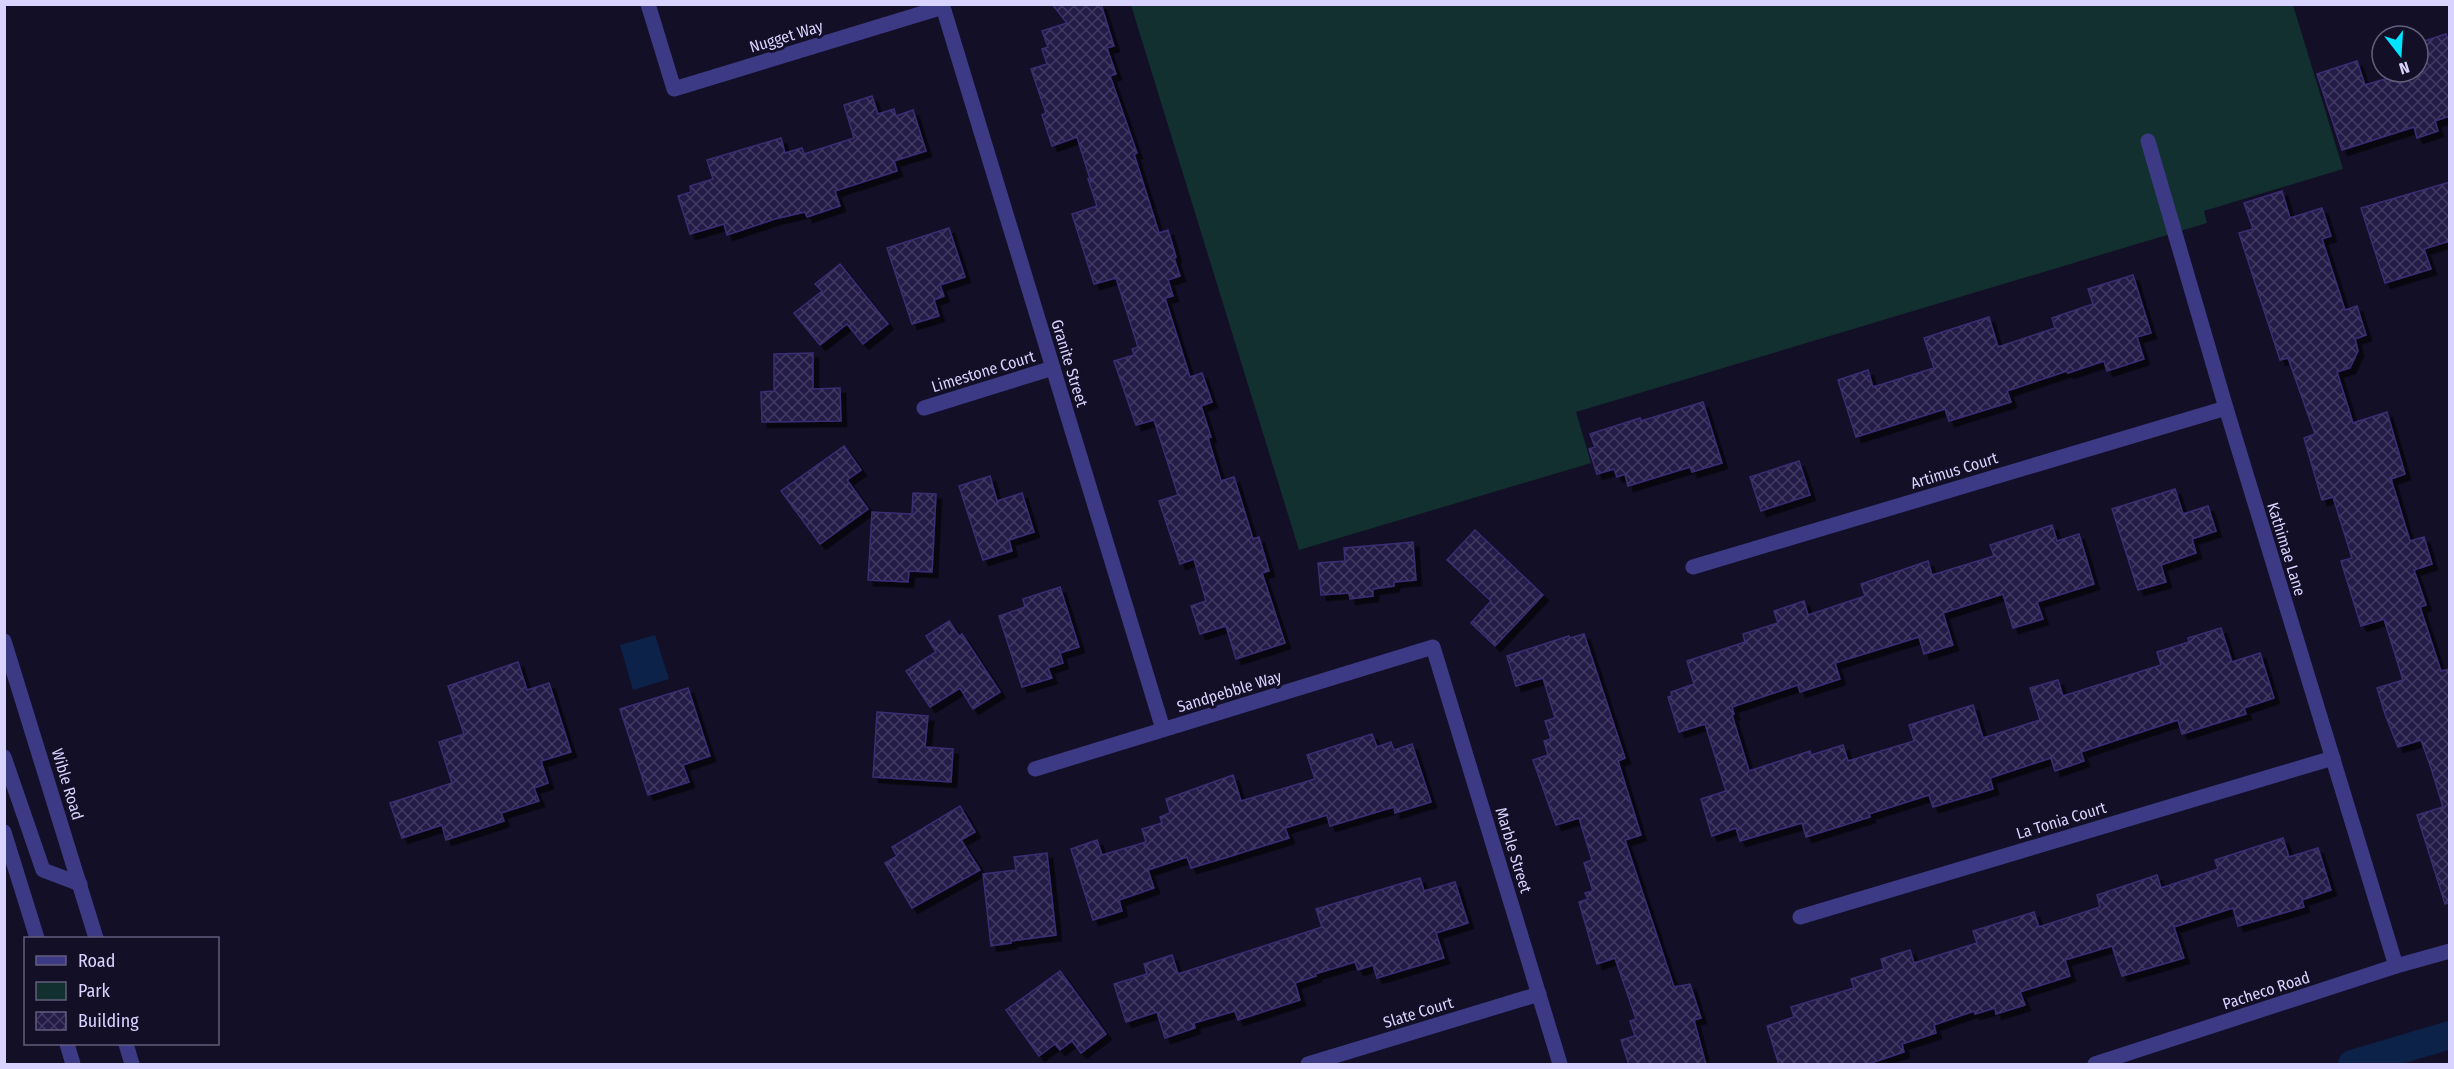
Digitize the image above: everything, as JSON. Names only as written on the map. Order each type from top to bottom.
[{"type":"street","name":"Nugget Way","points":[[648,4],[674,89],[943,7]]},
{"type":"street","name":"Granite Street","points":[[943,7],[1163,729]]},
{"type":"street","name":"Kathimae Lane","points":[[2148,141],[2226,408],[2396,966]]},
{"type":"street","name":"Limestone Court","points":[[924,408],[1053,368]]},
{"type":"street","name":"Artimus Court","points":[[1693,567],[2226,408]]},
{"type":"street","name":"Wible Road","points":[[4,641],[95,937]]},
{"type":"street","name":"Sandpebble Way","points":[[1035,769],[1433,647]]},
{"type":"street","name":"Marble Street","points":[[1433,647],[1560,1065]]},
{"type":"street","points":[[4,757],[43,870],[80,884]]},
{"type":"street","name":"La Tonia Court","points":[[1800,917],[2333,758]]},
{"type":"street","points":[[4,832],[35,937]]},
{"type":"street","name":"Pacheco Road","points":[[2095,1065],[2396,966],[2450,951]]},
{"type":"street","name":"Slate Court","points":[[1308,1065],[1539,994]]},
{"type":"street","points":[[67,1045],[73,1065]]},
{"type":"street","points":[[126,1045],[132,1065]]},
{"type":"green space","points":[[1131,5],[2293,5],[2343,169],[2204,211],[2207,223],[1576,412],[1591,463],[1299,550]]},
{"type":"water","points":[[655,635],[669,679],[633,690],[620,645]]},
{"type":"building","points":[[1052,4],[1101,4],[1114,46],[1107,48],[1116,74],[1110,76],[1137,153],[1134,154],[1159,233],[1168,230],[1176,257],[1174,258],[1180,276],[1168,280],[1173,296],[1165,298],[1190,377],[1202,373],[1212,402],[1201,406],[1221,481],[1234,477],[1253,539],[1259,537],[1269,571],[1262,573],[1285,643],[1236,659],[1226,626],[1200,634],[1191,606],[1206,601],[1194,559],[1180,564],[1159,501],[1178,495],[1154,420],[1136,425],[1114,361],[1134,355],[1132,349],[1138,347],[1116,278],[1094,284],[1072,214],[1097,206],[1077,137],[1052,146],[1042,115],[1046,113],[1031,69],[1047,64],[1042,49],[1048,47],[1042,31],[1067,23]]},
{"type":"building","points":[[2446,34],[2450,45],[2450,116],[2435,121],[2438,131],[2417,138],[2414,127],[2342,150],[2317,74],[2357,61],[2365,85],[2430,84],[2430,39]]},
{"type":"building","points":[[872,96],[878,114],[894,109],[896,116],[913,110],[926,151],[894,161],[897,171],[835,191],[840,206],[807,217],[805,212],[775,219],[727,235],[724,224],[690,234],[678,196],[691,192],[690,186],[713,179],[707,160],[781,138],[785,153],[802,148],[804,154],[854,138],[844,105]]},
{"type":"building","points":[[2450,182],[2450,241],[2424,249],[2431,269],[2385,283],[2361,208]]},
{"type":"building","points":[[2282,191],[2290,218],[2322,208],[2331,236],[2322,239],[2345,310],[2357,306],[2366,335],[2355,339],[2358,351],[2350,368],[2337,372],[2353,423],[2387,412],[2405,474],[2391,479],[2410,541],[2424,537],[2432,564],[2414,570],[2426,605],[2420,607],[2441,671],[2450,669],[2450,903],[2445,904],[2417,815],[2443,807],[2431,768],[2421,740],[2398,747],[2385,714],[2377,688],[2403,680],[2384,619],[2361,626],[2341,561],[2352,558],[2333,497],[2322,500],[2304,438],[2315,434],[2288,358],[2280,360],[2239,233],[2253,229],[2244,203]]},
{"type":"building","points":[[949,228],[965,277],[940,285],[944,296],[934,300],[939,316],[912,324],[887,248]]},
{"type":"building","points":[[840,264],[888,324],[863,344],[847,324],[820,345],[794,313],[822,291],[815,284]]},
{"type":"building","points":[[2133,275],[2151,333],[2137,337],[2144,359],[2107,371],[2104,361],[2068,373],[2067,371],[2007,391],[2011,402],[1949,421],[1945,409],[1856,437],[1838,380],[1868,370],[1873,387],[1934,368],[1924,338],[1989,317],[1998,347],[2055,328],[2052,318],[2093,304],[2088,289]]},
{"type":"building","points":[[813,353],[813,389],[840,388],[841,421],[762,422],[761,392],[774,391],[774,354]]},
{"type":"building","points":[[1703,402],[1722,463],[1692,472],[1690,467],[1628,486],[1625,474],[1617,477],[1614,469],[1597,474],[1589,449],[1595,447],[1590,434]]},
{"type":"building","points":[[844,446],[861,470],[847,480],[868,509],[820,544],[781,491]]},
{"type":"building","points":[[1799,461],[1810,495],[1761,511],[1750,477]]},
{"type":"building","points":[[990,476],[997,501],[1022,493],[1034,532],[1009,540],[1012,551],[983,560],[959,486]]},
{"type":"building","points":[[2175,489],[2183,514],[2208,506],[2216,531],[2192,539],[2196,553],[2161,565],[2166,582],[2138,590],[2112,509]]},
{"type":"building","points":[[913,493],[936,494],[932,572],[909,571],[908,582],[868,580],[872,512],[912,514]]},
{"type":"building","points":[[2052,525],[2057,541],[2079,534],[2094,584],[2037,602],[2043,619],[2013,628],[2003,594],[1943,613],[1953,645],[1924,654],[1919,637],[1835,663],[1840,679],[1800,692],[1798,685],[1732,707],[1734,714],[1732,715],[1749,771],[1810,751],[1811,755],[1843,745],[1848,761],[1914,741],[1909,725],[1973,705],[1983,738],[2040,720],[2030,688],[2058,680],[2063,696],[2161,665],[2157,652],[2189,642],[2188,638],[2221,628],[2232,662],[2260,653],[2274,698],[2244,708],[2246,714],[2182,734],[2178,720],[2081,752],[2084,761],[2055,771],[2051,758],[1990,778],[1993,789],[1933,807],[1929,795],[1806,837],[1802,823],[1740,841],[1736,828],[1712,836],[1701,799],[1726,791],[1705,724],[1679,732],[1668,697],[1672,696],[1671,692],[1694,684],[1687,661],[1745,642],[1743,634],[1778,623],[1774,611],[1804,601],[1808,615],[1865,596],[1861,584],[1928,561],[1932,575],[1994,556],[1990,545]]},
{"type":"building","points":[[1475,530],[1543,595],[1495,646],[1471,623],[1491,601],[1447,560]]},
{"type":"building","points":[[1413,542],[1416,580],[1394,582],[1394,586],[1373,589],[1373,596],[1350,599],[1349,593],[1321,595],[1318,563],[1345,561],[1344,548]]},
{"type":"building","points":[[1060,587],[1079,647],[1060,653],[1063,663],[1048,668],[1052,678],[1022,687],[999,616],[1025,607],[1023,599]]},
{"type":"building","points":[[949,621],[959,636],[962,634],[1000,692],[973,709],[960,688],[930,707],[906,671],[936,652],[926,636]]},
{"type":"building","points":[[1584,634],[1625,758],[1618,761],[1641,835],[1625,840],[1674,987],[1690,984],[1701,1018],[1694,1020],[1706,1065],[1629,1065],[1621,1040],[1635,1036],[1630,1021],[1636,1019],[1615,958],[1597,964],[1579,902],[1588,899],[1585,893],[1593,891],[1584,863],[1592,860],[1579,818],[1556,825],[1533,760],[1548,755],[1544,741],[1551,739],[1545,721],[1555,718],[1543,678],[1516,686],[1507,656],[1569,636],[1570,638]]},
{"type":"building","points":[[518,662],[527,690],[549,683],[571,752],[541,761],[548,783],[534,788],[539,801],[501,813],[504,821],[446,840],[442,825],[402,838],[390,803],[452,783],[439,742],[464,734],[448,686]]},
{"type":"building","points":[[688,688],[710,756],[683,765],[689,782],[648,795],[620,709]]},
{"type":"building","points":[[877,712],[928,716],[925,747],[953,749],[951,782],[873,777]]},
{"type":"building","points":[[1372,734],[1377,747],[1391,742],[1394,750],[1412,744],[1431,802],[1395,813],[1394,807],[1330,826],[1327,815],[1285,828],[1289,838],[1228,857],[1191,868],[1187,857],[1148,870],[1154,888],[1119,900],[1122,911],[1093,920],[1071,849],[1097,840],[1102,855],[1146,842],[1142,829],[1162,823],[1160,817],[1170,813],[1166,799],[1233,775],[1241,801],[1315,779],[1307,755]]},
{"type":"building","points":[[960,806],[975,832],[961,840],[980,870],[912,908],[885,863],[897,856],[892,847]]},
{"type":"building","points":[[2283,838],[2289,857],[2318,848],[2331,890],[2302,900],[2304,907],[2238,926],[2233,908],[2174,927],[2184,958],[2122,976],[2112,946],[2065,960],[2070,976],[2020,992],[2025,1005],[1996,1014],[1995,1008],[1975,1014],[1974,1011],[1934,1025],[1936,1033],[1902,1044],[1904,1052],[1865,1065],[1779,1065],[1767,1026],[1794,1017],[1791,1007],[1854,988],[1851,979],[1884,969],[1881,959],[1910,950],[1914,963],[1977,943],[1973,931],[2034,912],[2039,927],[2100,907],[2097,895],[2157,875],[2161,888],[2218,869],[2215,860]]},
{"type":"building","points":[[1047,853],[1056,935],[991,946],[983,874],[1016,870],[1014,857]]},
{"type":"building","points":[[1420,878],[1424,891],[1455,882],[1468,923],[1436,933],[1444,958],[1377,978],[1373,965],[1358,970],[1355,962],[1315,974],[1316,976],[1295,983],[1300,1000],[1238,1020],[1235,1011],[1194,1023],[1195,1028],[1165,1038],[1157,1012],[1126,1022],[1114,984],[1147,974],[1144,964],[1172,955],[1178,974],[1322,927],[1316,909]]},
{"type":"building","points":[[1060,971],[1106,1034],[1081,1053],[1072,1041],[1060,1050],[1055,1044],[1039,1056],[1006,1010]]},
{"type":"waterway","points":[[2352,1064],[2450,1035]]}]
